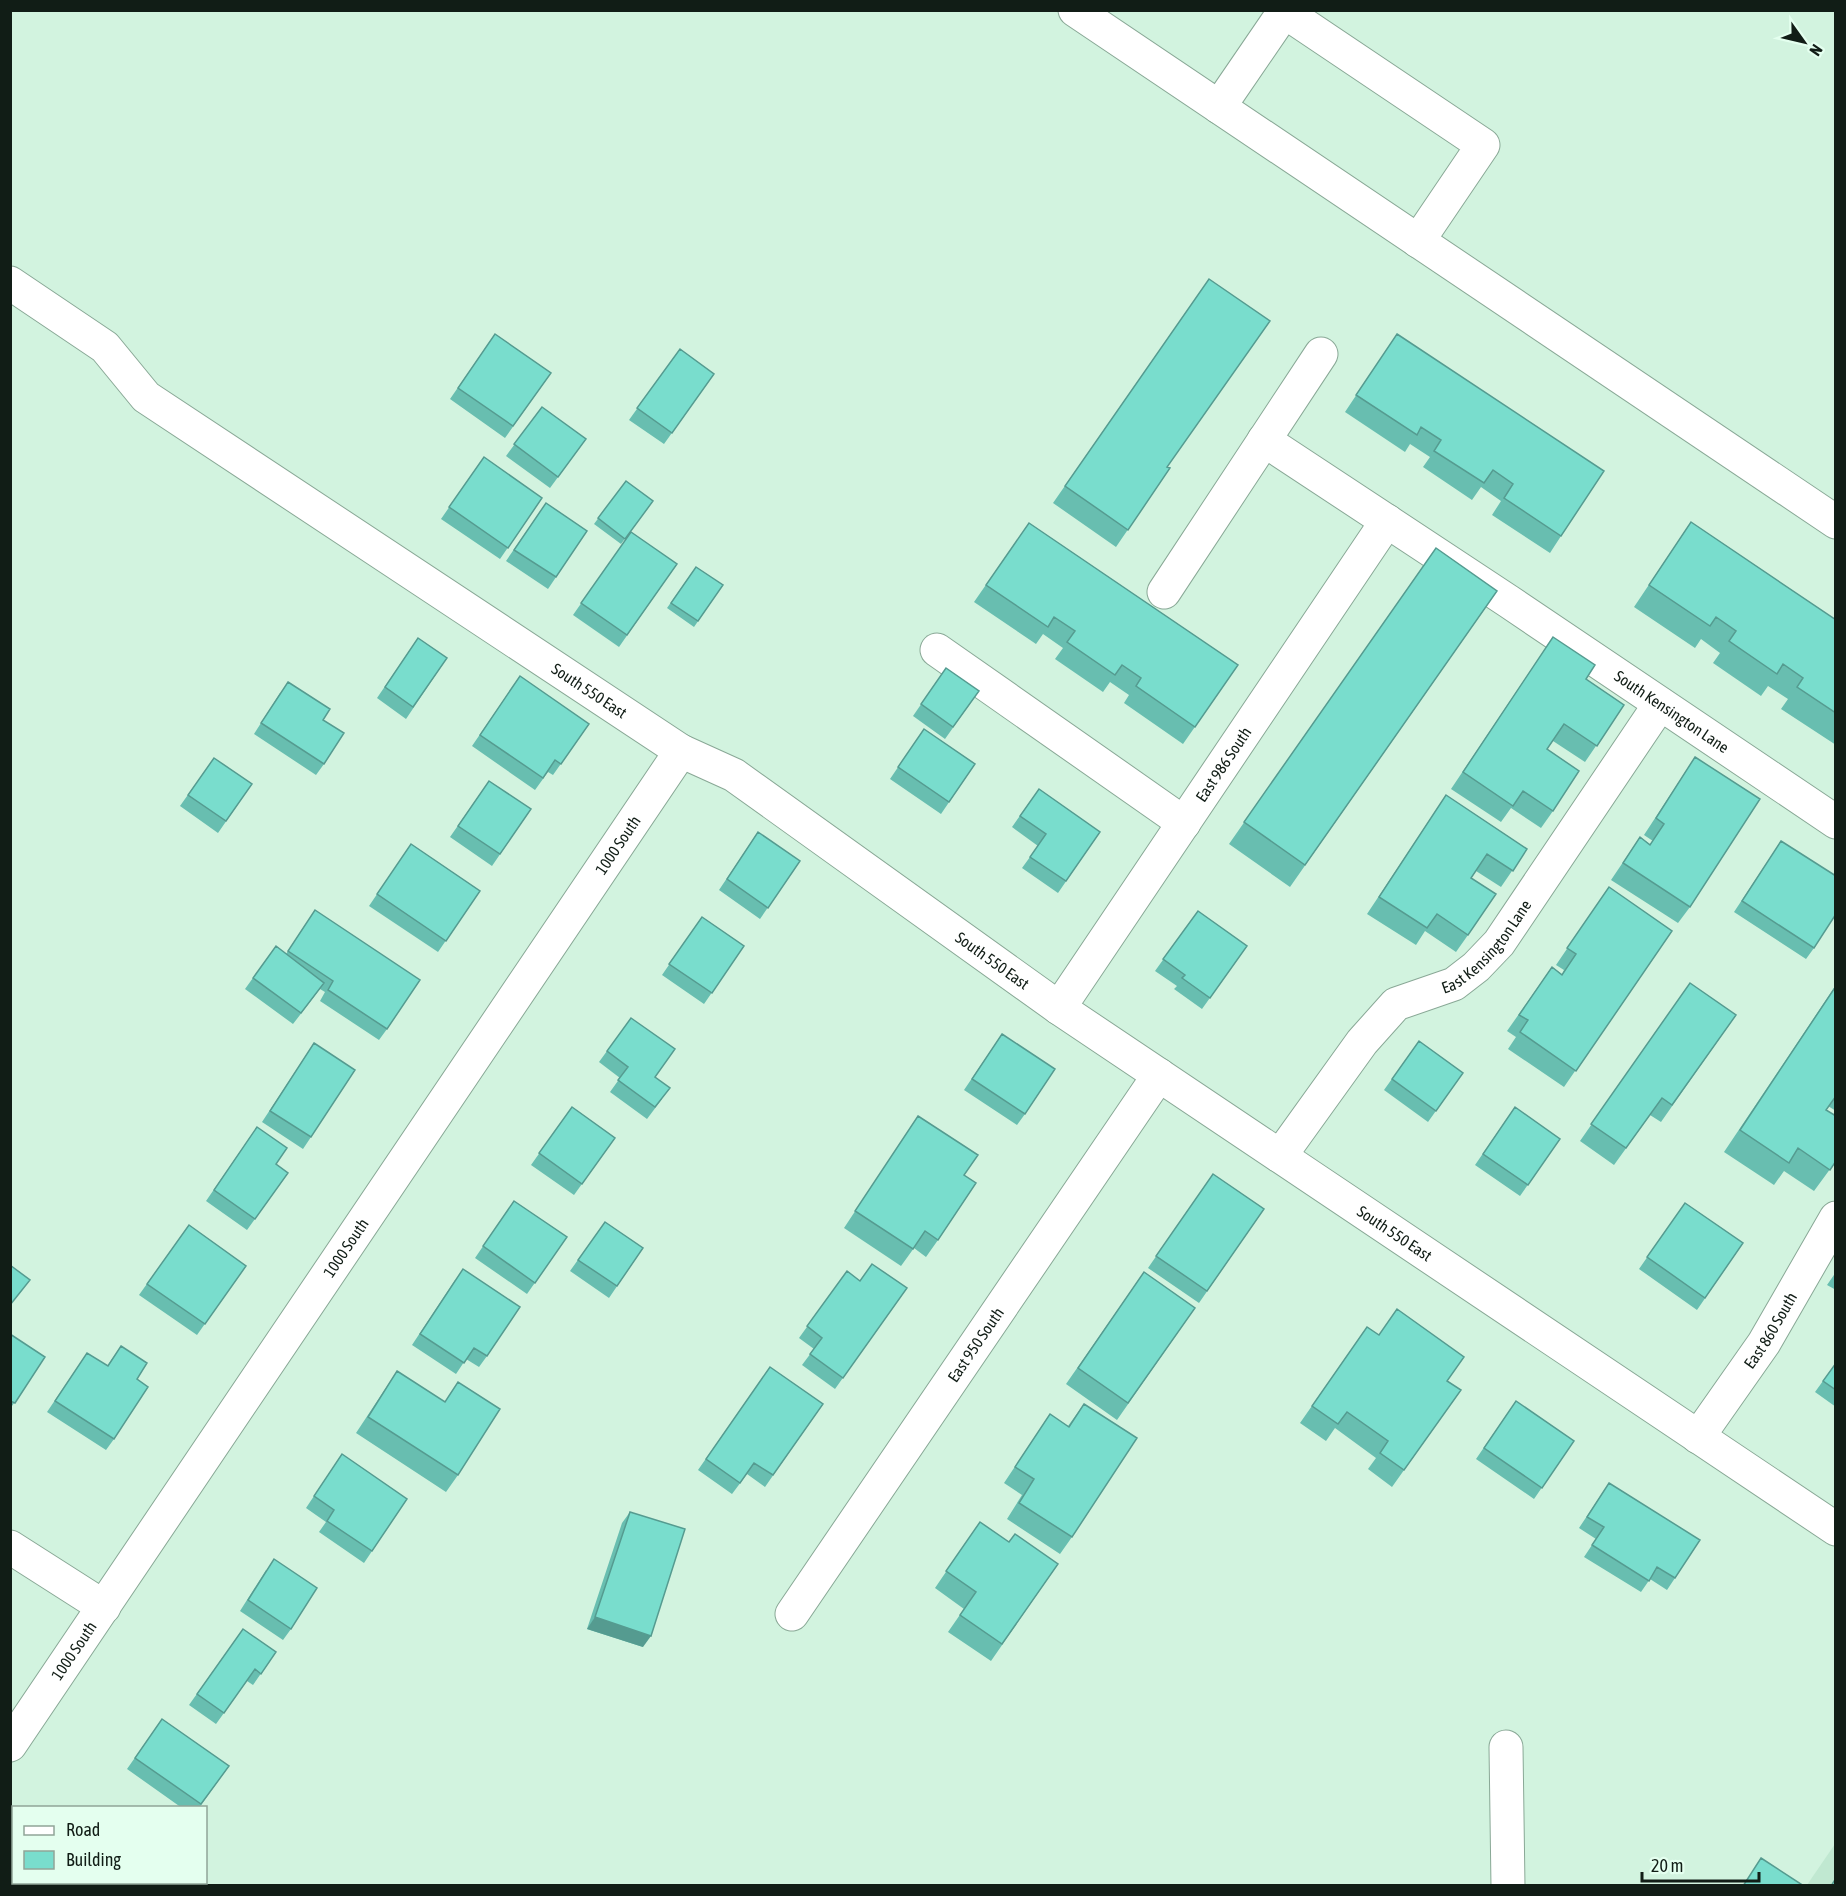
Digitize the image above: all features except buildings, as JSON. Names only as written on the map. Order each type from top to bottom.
[{"type":"street","points":[[1075,10],[1836,522]]},
{"type":"street","points":[[1219,107],[1283,11],[1483,145],[1418,241]]},
{"type":"street","name":"South 550 East","points":[[10,283],[105,347],[146,397],[681,751],[734,775],[1059,1008],[1836,1528]]},
{"type":"street","points":[[1164,592],[1321,354]]},
{"type":"street","name":"South Kensington Lane","points":[[1264,440],[1836,822]]},
{"type":"street","name":"East 986 South","points":[[1059,1008],[1387,521]]},
{"type":"street","points":[[937,650],[1184,823]]},
{"type":"street","name":"East Kensington Lane","points":[[1280,1156],[1362,1042],[1396,1004],[1454,984],[1476,967],[1499,943],[1660,704]]},
{"type":"street","name":"1000 South","points":[[10,1745],[681,751]]},
{"type":"street","name":"East 950 South","points":[[792,1614],[1159,1075]]},
{"type":"street","name":"East 860 South","points":[[1698,1437],[1764,1343],[1836,1218]]},
{"type":"street","points":[[10,1547],[104,1607]]},
{"type":"street","points":[[1506,1747],[1508,1886]]},
{"type":"shaded area","points":[[1835,1844],[1835,1885],[1807,1885]]}]
